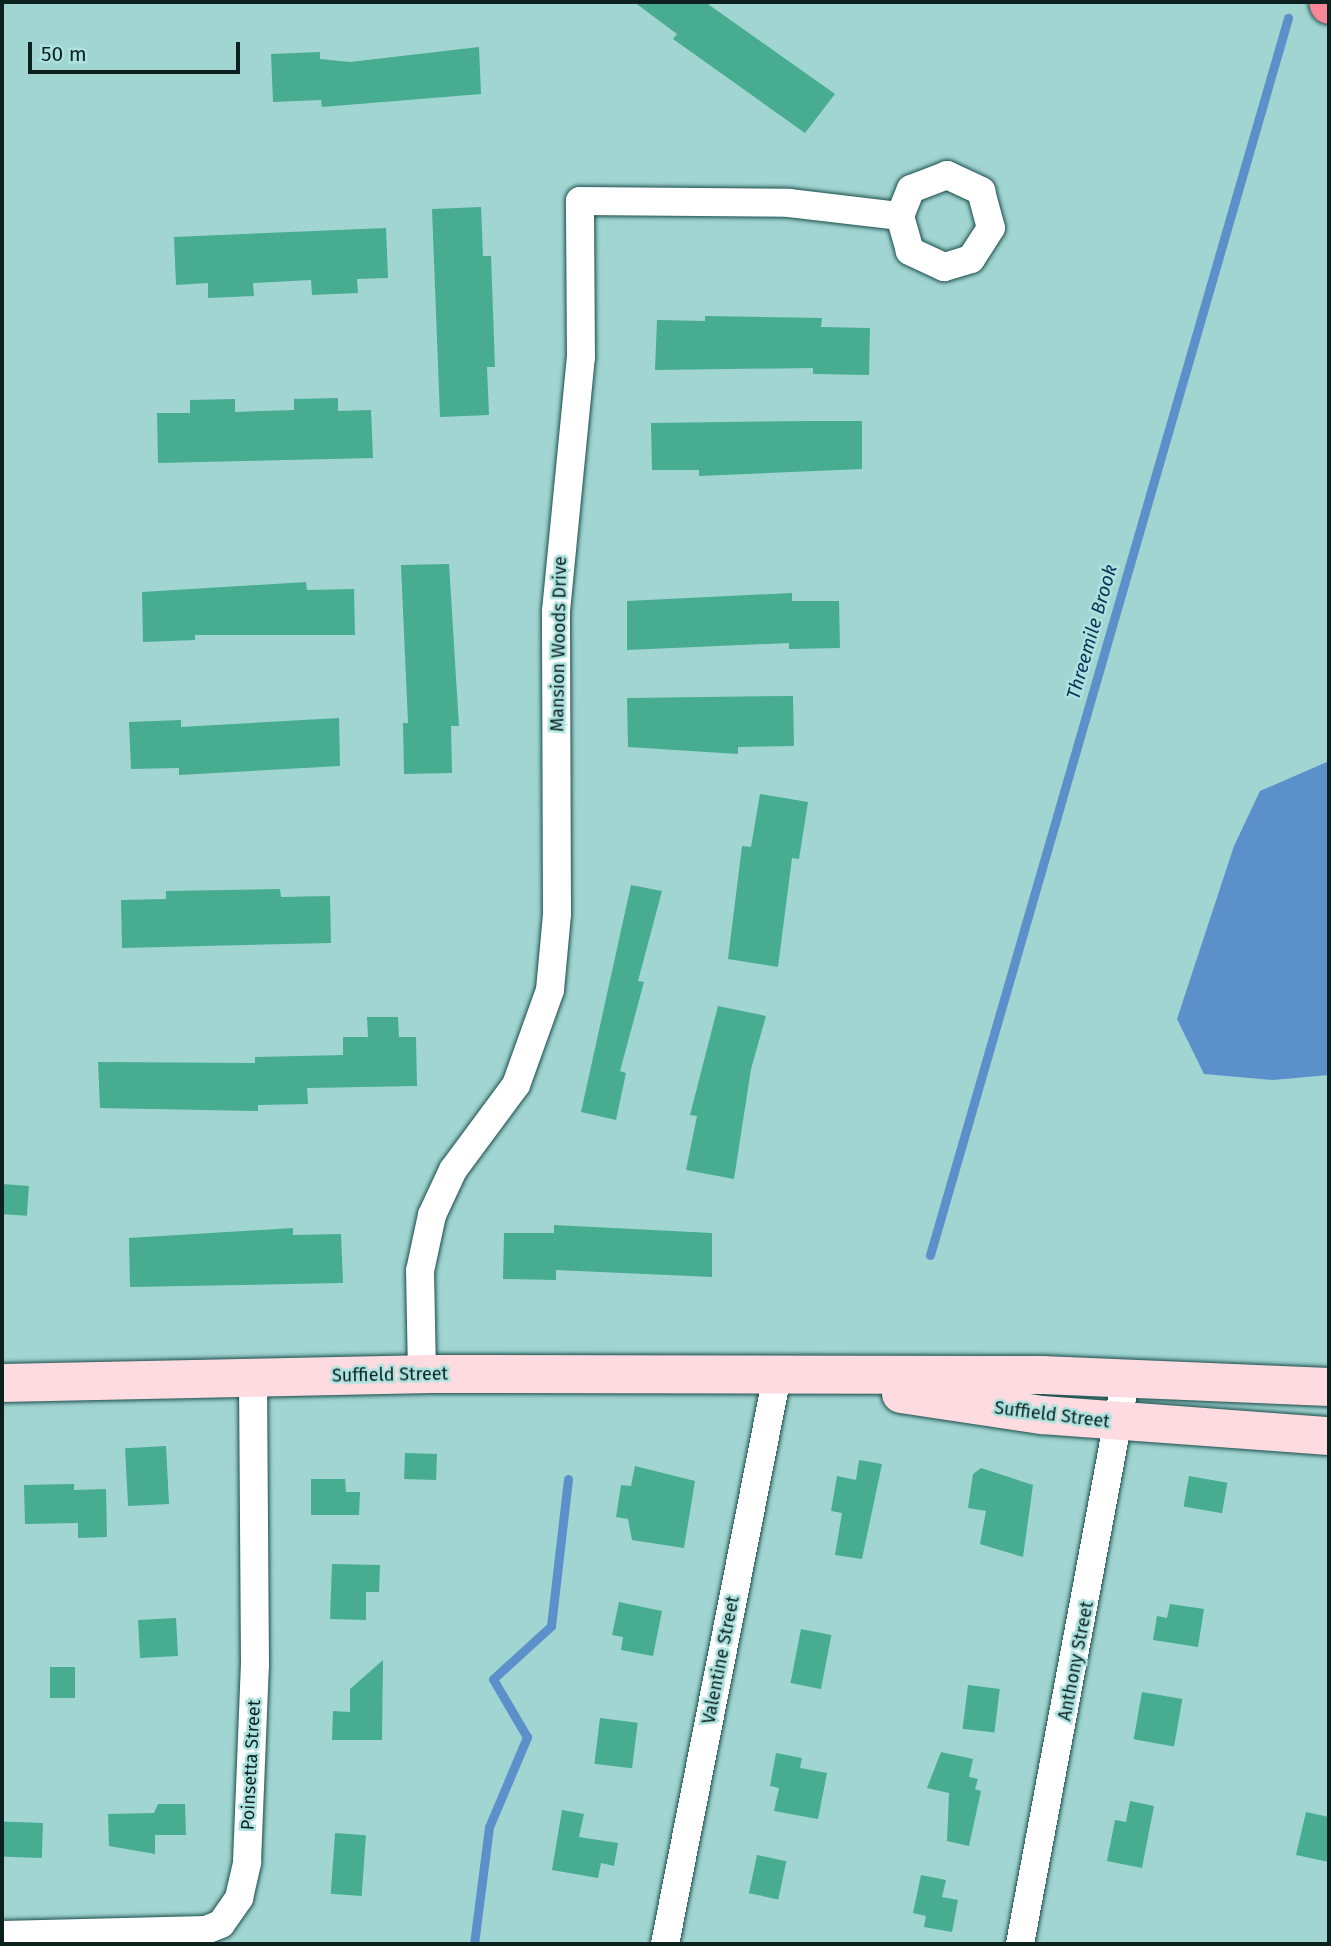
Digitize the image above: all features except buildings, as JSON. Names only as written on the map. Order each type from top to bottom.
[{"type":"main road","name":"Suffield Street","points":[[2,1383],[422,1374],[1126,1377],[1329,1387]]},
{"type":"main road","name":"Suffield Street","points":[[777,1376],[1120,1423],[1329,1436]]},
{"type":"street","name":"Mansion Woods Drive","points":[[422,1374],[420,1271],[432,1215],[453,1170],[516,1085],[550,990],[557,914],[556,611],[581,357],[580,201],[789,202],[900,216]]},
{"type":"street","name":"Valentine Street","points":[[665,1944],[777,1376]]},
{"type":"street","name":"Anthony Street","points":[[1020,1944],[1120,1423],[1126,1377]]},
{"type":"street","name":"Poinsetta Street","points":[[2,1935],[206,1930],[220,1924],[239,1898],[247,1861],[255,1665],[253,1379]]},
{"type":"water","points":[[1329,761],[1329,1075],[1273,1080],[1204,1074],[1177,1019],[1234,846],[1260,791]]},
{"type":"waterway","name":"Threemile Brook","points":[[930,1255],[1288,18]]},
{"type":"waterway","name":"Threemile Brook","points":[[474,1944],[489,1827],[527,1737],[493,1679],[551,1626],[568,1479]]}]
